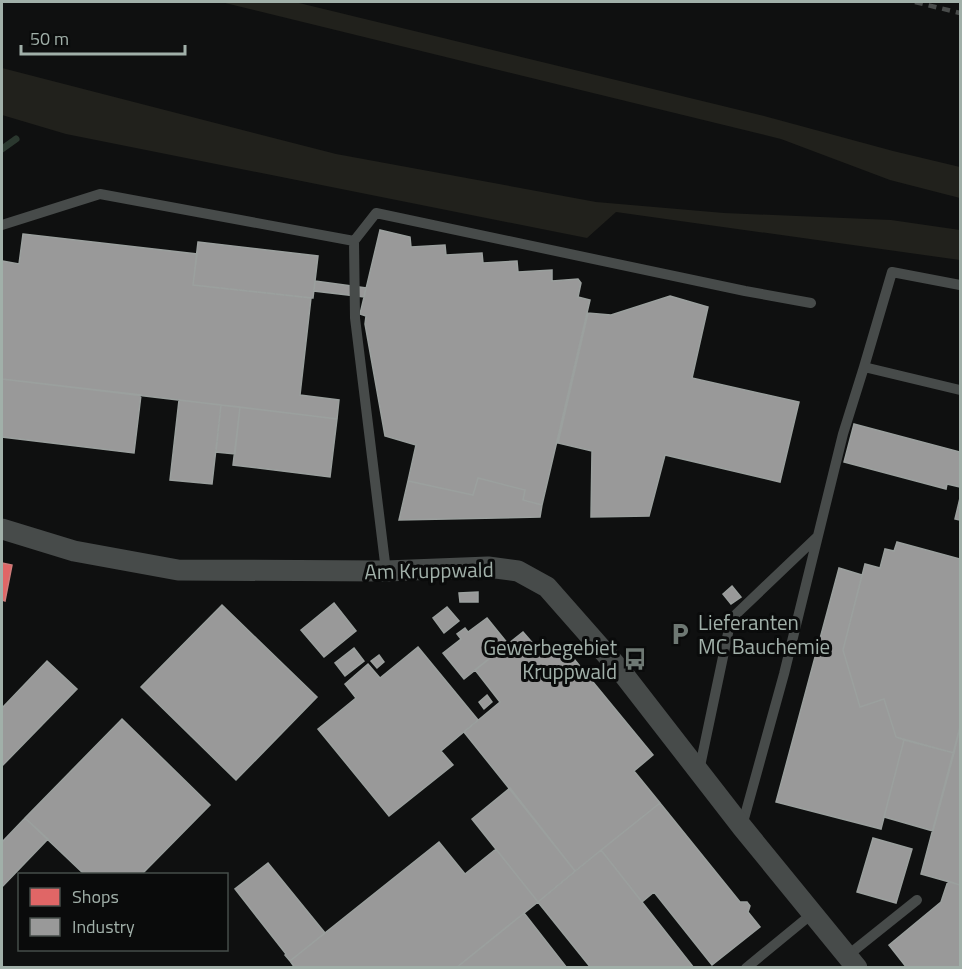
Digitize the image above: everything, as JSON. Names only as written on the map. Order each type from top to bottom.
[{"type":"street","name":"Am Kruppwald","points":[[2,529],[74,551],[178,570],[386,571],[488,567],[518,571],[547,587],[621,671],[742,827],[852,962]]},
{"type":"lane","points":[[2,225],[100,194],[354,241]]},
{"type":"lane","points":[[386,571],[355,318],[354,241],[376,213],[812,303]]},
{"type":"lane","points":[[742,827],[784,674],[843,434],[892,272],[960,285]]},
{"type":"lane","points":[[864,367],[960,390]]},
{"type":"lane","points":[[699,772],[731,619],[818,536]]},
{"type":"lane","points":[[852,962],[917,900]]},
{"type":"lane","points":[[746,968],[813,913]]},
{"type":"shaded area","points":[[221,2],[295,2],[764,116],[960,167],[960,198],[890,180],[781,139]]},
{"type":"shaded area","points":[[2,68],[336,154],[596,202],[724,213],[891,220],[960,230],[960,260],[616,212],[587,238],[66,134],[2,115]]},
{"type":"building: Shops","points":[[2,563],[12,565],[5,601],[2,600]]},
{"type":"building: Industry","points":[[380,230],[410,237],[411,247],[445,245],[446,255],[482,253],[483,263],[517,261],[518,272],[552,270],[552,281],[578,279],[581,283],[578,297],[590,300],[542,505],[523,500],[525,490],[478,478],[473,495],[408,481],[416,445],[385,436],[365,324],[366,316],[360,314]]},
{"type":"building: Industry","points":[[23,234],[197,254],[193,285],[311,298],[300,395],[339,400],[337,419],[2,379],[2,261],[19,264]]},
{"type":"building: Industry","points":[[198,242],[318,256],[313,298],[193,285]]},
{"type":"building: Industry","points":[[315,281],[366,288],[364,297],[314,291]]},
{"type":"building: Industry","points":[[670,296],[708,307],[692,378],[799,402],[780,482],[665,455],[649,516],[591,517],[592,451],[558,443],[588,313],[611,315]]},
{"type":"building: Industry","points":[[2,379],[141,395],[134,453],[2,437]]},
{"type":"building: Industry","points":[[179,400],[221,405],[212,484],[170,480]]},
{"type":"building: Industry","points":[[221,405],[240,407],[235,454],[216,452]]},
{"type":"building: Industry","points":[[240,407],[337,419],[330,477],[233,465]]},
{"type":"building: Industry","points":[[854,424],[960,452],[960,487],[947,484],[946,489],[844,462]]},
{"type":"building: Industry","points":[[478,478],[525,490],[523,500],[542,505],[540,517],[399,520],[408,481],[473,495]]},
{"type":"building: Industry","points":[[960,498],[960,520],[955,519]]},
{"type":"building: Industry","points":[[897,542],[960,559],[960,727],[954,753],[896,737],[884,699],[860,707],[843,650],[865,564],[880,568],[885,549],[894,551]]},
{"type":"building: Industry","points":[[839,568],[862,575],[843,650],[860,707],[884,699],[896,737],[904,740],[881,829],[776,802]]},
{"type":"building: Industry","points":[[732,586],[741,597],[731,604],[723,594]]},
{"type":"building: Industry","points":[[478,592],[478,602],[460,602],[459,593]]},
{"type":"building: Industry","points":[[334,603],[356,631],[324,657],[301,630]]},
{"type":"building: Industry","points":[[222,605],[317,697],[236,780],[141,687]]},
{"type":"building: Industry","points":[[447,607],[459,621],[444,633],[433,618]]},
{"type":"building: Industry","points":[[487,618],[508,644],[464,679],[443,653],[461,639],[457,634],[465,628],[468,632]]},
{"type":"building: Industry","points":[[523,632],[536,647],[565,648],[653,755],[634,771],[660,803],[575,871],[464,732],[500,702],[475,670]]},
{"type":"building: Industry","points":[[418,647],[478,720],[441,751],[453,765],[389,816],[318,729],[356,698],[345,684],[368,664],[380,678]]},
{"type":"building: Industry","points":[[354,648],[364,661],[345,676],[335,663]]},
{"type":"building: Industry","points":[[379,655],[384,662],[377,668],[371,661]]},
{"type":"building: Industry","points":[[47,661],[77,689],[2,766],[2,708]]},
{"type":"building: Industry","points":[[487,695],[492,702],[484,709],[479,702]]},
{"type":"building: Industry","points":[[122,719],[210,805],[143,873],[83,873],[25,818]]},
{"type":"building: Industry","points":[[960,727],[960,885],[921,874]]},
{"type":"building: Industry","points":[[904,740],[954,753],[933,831],[884,817]]},
{"type":"building: Industry","points":[[510,788],[575,871],[538,902],[472,819]]},
{"type":"building: Industry","points":[[660,803],[740,902],[747,902],[750,906],[748,912],[760,927],[712,965],[654,892],[642,902],[601,850]]},
{"type":"building: Industry","points":[[25,818],[48,839],[2,887],[2,842]]},
{"type":"building: Industry","points":[[873,838],[912,849],[896,903],[857,892]]},
{"type":"building: Industry","points":[[439,842],[465,874],[496,849],[538,902],[456,968],[295,968],[290,961]]},
{"type":"building: Industry","points":[[601,850],[694,968],[591,968],[538,902]]},
{"type":"building: Industry","points":[[268,863],[325,933],[290,961],[235,889]]},
{"type":"building: Industry","points":[[948,881],[960,885],[960,968],[907,968],[889,945],[941,902]]},
{"type":"building: Industry","points":[[524,913],[567,968],[456,968]]},
{"type":"waterway","points":[[2,149],[16,139]]},
{"type":"railway","points":[[915,2],[960,13]]},
{"type":"place","name":"Lieferanten MC Bauchemie","points":[[680,634]]},
{"type":"place","name":"Gewerbegebiet Kruppwald","points":[[635,659]]}]
